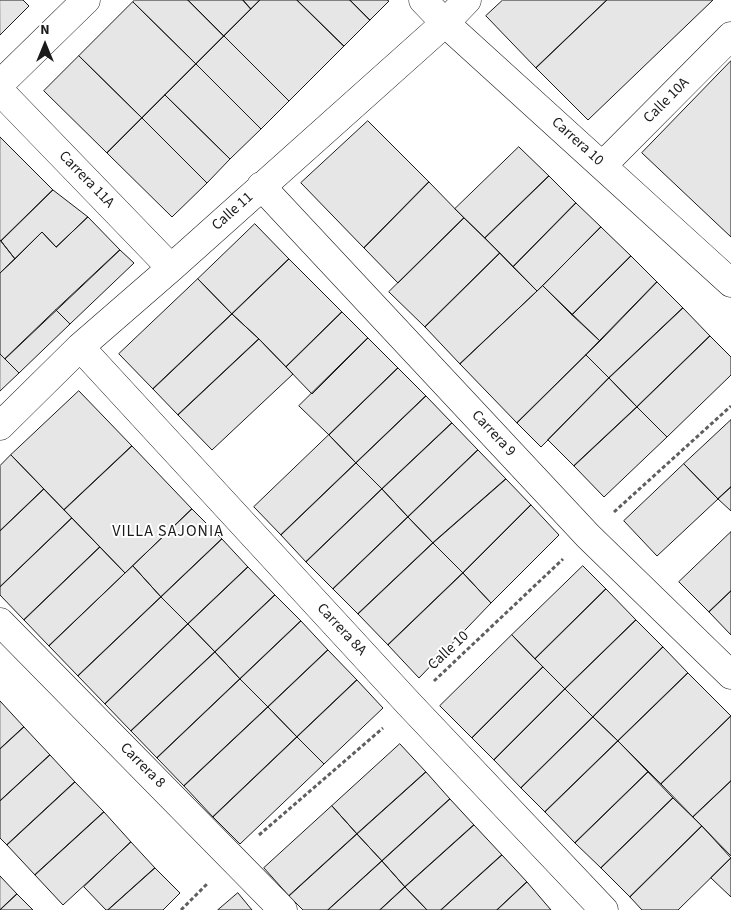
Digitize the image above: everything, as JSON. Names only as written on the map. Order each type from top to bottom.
[{"type":"street","points":[[0,84],[86,0]]},
{"type":"street","name":"Carrera 10","points":[[423,0],[445,23],[731,283]]},
{"type":"street","name":"Calle 11","points":[[0,426],[80,347],[445,23],[467,0]]},
{"type":"street","name":"Calle 10A","points":[[603,165],[731,36]]},
{"type":"street","name":"Carrera 11A","points":[[0,92],[171,268]]},
{"type":"street","name":"Carrera 9","points":[[261,186],[588,536],[731,675]]},
{"type":"street","name":"Carrera 8A","points":[[80,347],[409,704],[604,910]]},
{"type":"street","name":"Carrera 8","points":[[0,622],[283,910]]},
{"type":"path","name":"Calle 10","points":[[181,910],[232,858],[409,704],[588,536],[731,406]]},
{"type":"building","points":[[0,0],[23,0],[29,6],[0,35]]},
{"type":"building","points":[[135,0],[188,0],[224,36],[196,64],[133,2]]},
{"type":"building","points":[[188,0],[243,0],[251,9],[224,36]]},
{"type":"building","points":[[243,0],[260,0],[251,9]]},
{"type":"building","points":[[260,0],[297,0],[344,46],[289,101],[224,36]]},
{"type":"building","points":[[297,0],[350,0],[370,20],[344,46]]},
{"type":"building","points":[[350,0],[387,0],[389,1],[370,20]]},
{"type":"building","points":[[503,0],[607,0],[536,68],[486,16]]},
{"type":"building","points":[[607,0],[713,0],[588,120],[536,68]]},
{"type":"building","points":[[133,2],[196,64],[142,118],[79,56]]},
{"type":"building","points":[[224,36],[289,101],[261,129],[196,64]]},
{"type":"building","points":[[79,56],[142,118],[107,153],[44,91]]},
{"type":"building","points":[[731,61],[731,237],[642,153]]},
{"type":"building","points":[[196,64],[261,129],[230,159],[165,95]]},
{"type":"building","points":[[165,95],[230,159],[207,183],[142,118]]},
{"type":"building","points":[[142,118],[207,183],[172,217],[107,153]]},
{"type":"building","points":[[368,121],[429,182],[364,248],[301,183]]},
{"type":"building","points":[[0,137],[53,190],[1,241],[0,240]]},
{"type":"building","points":[[519,147],[549,176],[485,238],[455,209]]},
{"type":"building","points":[[549,176],[576,203],[513,267],[485,238]]},
{"type":"building","points":[[429,182],[464,218],[398,283],[364,248]]},
{"type":"building","points":[[53,190],[88,217],[56,247],[42,232],[15,259],[1,241]]},
{"type":"building","points":[[576,203],[601,227],[537,291],[513,267]]},
{"type":"building","points":[[88,217],[120,250],[5,359],[0,354],[0,273],[42,232],[56,247]]},
{"type":"building","points":[[464,218],[500,253],[425,327],[389,292]]},
{"type":"building","points":[[255,224],[289,259],[232,314],[198,279]]},
{"type":"building","points":[[601,227],[631,256],[572,315],[543,286]]},
{"type":"building","points":[[0,240],[15,259],[0,273]]},
{"type":"building","points":[[120,250],[134,263],[70,324],[56,310]]},
{"type":"building","points":[[500,253],[537,291],[460,364],[425,327]]},
{"type":"building","points":[[631,256],[657,282],[600,341],[572,315]]},
{"type":"building","points":[[289,259],[342,312],[286,367],[232,314]]},
{"type":"building","points":[[198,279],[232,314],[153,389],[119,354]]},
{"type":"building","points":[[657,282],[683,308],[609,378],[586,355]]},
{"type":"building","points":[[543,286],[600,341],[517,423],[460,364]]},
{"type":"building","points":[[683,308],[710,336],[637,407],[609,378]]},
{"type":"building","points":[[56,310],[70,324],[19,373],[5,359]]},
{"type":"building","points":[[342,312],[368,338],[312,394],[286,367]]},
{"type":"building","points":[[232,314],[259,339],[178,415],[153,389]]},
{"type":"building","points":[[710,336],[731,357],[731,375],[667,437],[637,407]]},
{"type":"building","points":[[368,338],[398,368],[329,435],[299,406]]},
{"type":"building","points":[[259,339],[293,374],[212,450],[178,415]]},
{"type":"building","points":[[0,354],[19,373],[0,391]]},
{"type":"building","points":[[586,355],[609,378],[541,447],[517,423]]},
{"type":"building","points":[[398,368],[426,396],[356,463],[329,435]]},
{"type":"building","points":[[609,378],[637,407],[574,466],[548,440]]},
{"type":"building","points":[[79,391],[132,446],[64,510],[11,455]]},
{"type":"building","points":[[426,396],[452,423],[382,489],[356,463]]},
{"type":"building","points":[[637,407],[667,437],[604,497],[574,466]]},
{"type":"building","points":[[731,420],[731,487],[718,499],[684,464]]},
{"type":"building","points":[[452,423],[478,450],[408,517],[382,489]]},
{"type":"building","points":[[329,435],[356,463],[281,535],[254,507]]},
{"type":"building","points":[[132,446],[192,509],[125,573],[64,510]]},
{"type":"building","points":[[478,450],[506,479],[433,543],[408,517]]},
{"type":"building","points":[[11,455],[44,489],[0,531],[0,466]]},
{"type":"building","points":[[356,463],[382,489],[306,562],[281,535]]},
{"type":"building","points":[[684,464],[718,499],[657,556],[624,521]]},
{"type":"building","points":[[506,479],[531,505],[463,573],[433,543]]},
{"type":"building","points":[[731,487],[731,511],[718,499]]},
{"type":"building","points":[[44,489],[72,518],[0,587],[0,531]]},
{"type":"building","points":[[382,489],[408,517],[333,589],[306,562]]},
{"type":"building","points":[[531,505],[559,535],[491,603],[463,573]]},
{"type":"building","points":[[192,509],[222,539],[161,597],[133,566]]},
{"type":"building","points":[[408,517],[433,543],[358,614],[333,589]]},
{"type":"building","points":[[72,518],[100,547],[24,620],[0,595],[0,587]]},
{"type":"building","points":[[731,532],[731,591],[709,612],[679,582]]},
{"type":"building","points":[[222,539],[248,567],[188,624],[161,597]]},
{"type":"building","points":[[433,543],[463,573],[388,645],[358,614]]},
{"type":"building","points":[[100,547],[125,573],[49,646],[24,620]]},
{"type":"building","points":[[133,566],[161,597],[78,676],[49,646]]},
{"type":"building","points":[[583,566],[606,589],[535,659],[512,635]]},
{"type":"building","points":[[248,567],[275,595],[215,652],[188,624]]},
{"type":"building","points":[[463,573],[491,603],[419,678],[388,645]]},
{"type":"building","points":[[606,589],[636,620],[565,689],[535,659]]},
{"type":"building","points":[[731,591],[731,635],[709,612]]},
{"type":"building","points":[[275,595],[301,621],[240,679],[215,652]]},
{"type":"building","points":[[161,597],[188,624],[105,704],[78,676]]},
{"type":"building","points":[[636,620],[663,647],[593,717],[565,689]]},
{"type":"building","points":[[301,621],[328,650],[268,707],[240,679]]},
{"type":"building","points":[[188,624],[215,652],[131,731],[105,704]]},
{"type":"building","points":[[512,635],[543,667],[472,738],[440,706]]},
{"type":"building","points":[[663,647],[688,673],[618,741],[593,717]]},
{"type":"building","points":[[328,650],[357,680],[297,737],[268,707]]},
{"type":"building","points":[[215,652],[240,679],[157,758],[131,731]]},
{"type":"building","points":[[543,667],[565,689],[494,760],[472,738]]},
{"type":"building","points":[[688,673],[731,716],[661,784],[618,741]]},
{"type":"building","points":[[240,679],[268,707],[184,786],[157,758]]},
{"type":"building","points":[[357,680],[383,708],[324,764],[297,737]]},
{"type":"building","points":[[565,689],[593,717],[521,788],[494,760]]},
{"type":"building","points":[[0,701],[24,727],[0,749]]},
{"type":"building","points":[[268,707],[297,737],[213,817],[184,786]]},
{"type":"building","points":[[731,716],[731,781],[693,817],[661,784]]},
{"type":"building","points":[[593,717],[618,741],[545,812],[521,788]]},
{"type":"building","points":[[24,727],[50,755],[0,801],[0,749]]},
{"type":"building","points":[[297,737],[324,764],[240,844],[213,817]]},
{"type":"building","points":[[618,741],[648,772],[575,843],[545,812]]},
{"type":"building","points":[[400,744],[426,772],[357,834],[332,806]]},
{"type":"building","points":[[50,755],[75,782],[7,845],[0,838],[0,801]]},
{"type":"building","points":[[426,772],[450,799],[382,861],[357,834]]},
{"type":"building","points":[[648,772],[673,798],[601,868],[575,843]]},
{"type":"building","points":[[731,781],[731,856],[693,817]]},
{"type":"building","points":[[75,782],[104,812],[35,875],[7,845]]},
{"type":"building","points":[[673,798],[702,826],[630,897],[601,868]]},
{"type":"building","points":[[450,799],[474,825],[405,887],[382,861]]},
{"type":"building","points":[[332,806],[357,834],[289,896],[264,868]]},
{"type":"building","points":[[104,812],[131,842],[63,905],[35,875]]},
{"type":"building","points":[[474,825],[502,855],[441,910],[427,910],[405,887]]},
{"type":"building","points":[[702,826],[731,858],[678,910],[642,910],[630,897]]},
{"type":"building","points":[[357,834],[382,861],[328,910],[303,910],[289,896]]},
{"type":"building","points":[[131,842],[155,868],[106,910],[84,887]]},
{"type":"building","points":[[502,855],[527,882],[497,910],[441,910]]},
{"type":"building","points":[[731,858],[731,897],[711,878]]},
{"type":"building","points":[[382,861],[405,887],[380,910],[328,910]]},
{"type":"building","points":[[155,868],[180,893],[163,910],[108,910]]},
{"type":"building","points":[[0,876],[17,894],[0,910]]},
{"type":"building","points":[[527,882],[551,910],[497,910]]},
{"type":"building","points":[[405,887],[427,910],[380,910]]},
{"type":"building","points":[[238,893],[252,910],[218,910]]},
{"type":"building","points":[[17,894],[33,910],[0,910]]},
{"type":"district","name":"VILLA SAJONIA","points":[[168,532]]}]
